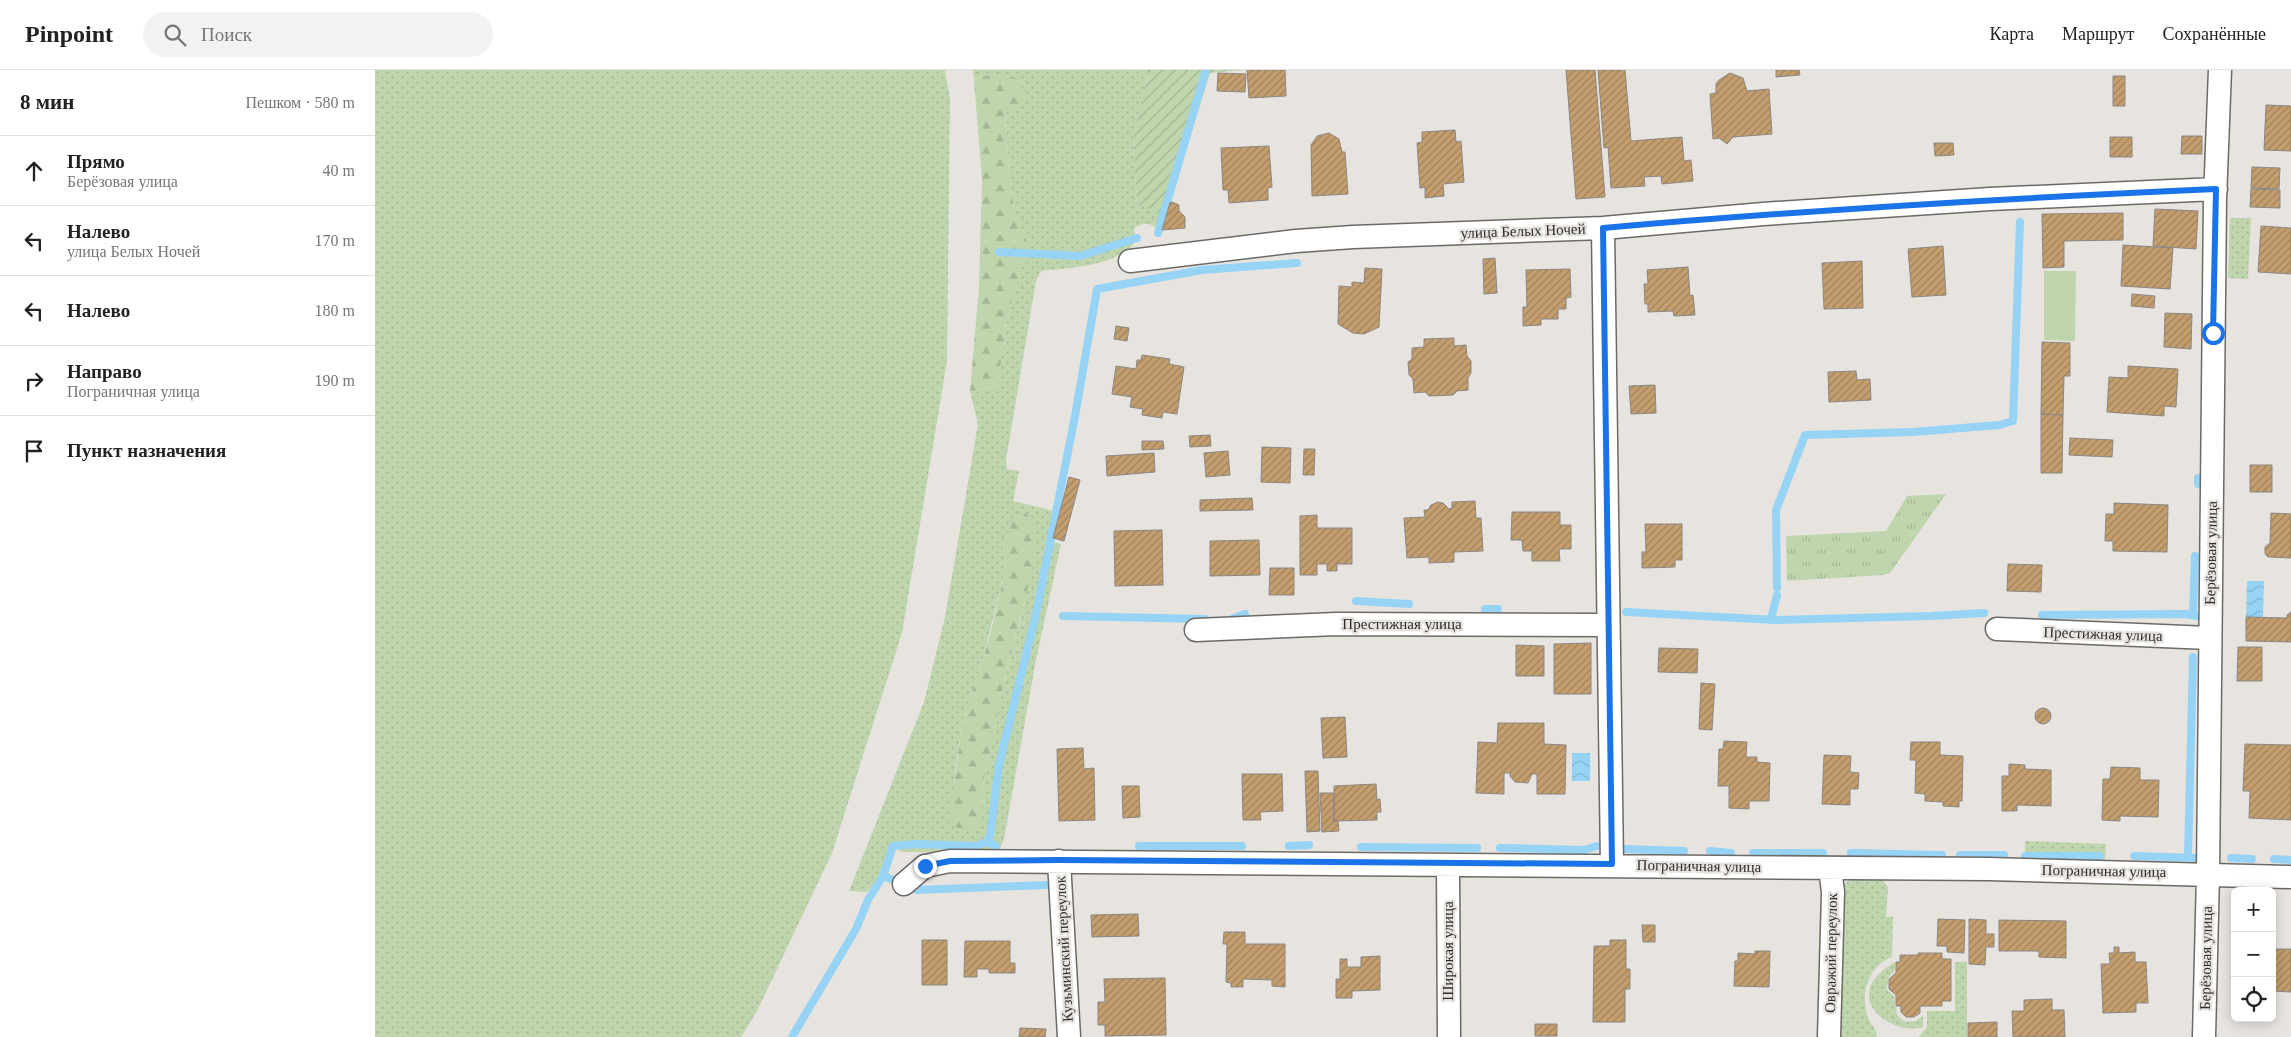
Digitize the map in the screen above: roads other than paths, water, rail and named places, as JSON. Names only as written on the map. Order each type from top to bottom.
[{"type":"street","name":"Берёзовая улица","points":[[2204,1037],[2208,874],[2209,638],[2216,189],[2220,70]]},
{"type":"street","name":"улица Белых Ночей","points":[[1130,261],[1296,240],[1603,228],[1763,214],[1991,199],[2216,189]]},
{"type":"street","points":[[1603,228],[1612,864]]},
{"type":"street","name":"Престижная улица","points":[[1196,630],[1335,624],[1609,625]]},
{"type":"street","name":"Престижная улица","points":[[1997,629],[2209,638]]},
{"type":"street","name":"Пограничная улица","points":[[904,884],[925,866],[950,861],[1059,860],[1448,865],[1612,864],[1831,868],[1989,868],[2291,877]]},
{"type":"street","name":"Кузьминский переулок","points":[[1059,860],[1069,1037]]},
{"type":"street","name":"Широкая улица","points":[[1448,865],[1449,1037]]},
{"type":"street","name":"Овражий переулок","points":[[1829,1037],[1833,892],[1831,868]]},
{"type":"water","points":[[2247,581],[2264,581],[2263,618],[2246,617]]},
{"type":"water","points":[[1572,753],[1590,753],[1590,781],[1572,781]]},
{"type":"waterway","points":[[1158,233],[1206,70]]},
{"type":"waterway","points":[[1777,588],[1776,510],[1805,435],[1913,432],[1999,425],[2013,421],[2020,222]]},
{"type":"waterway","points":[[999,252],[1080,256],[1137,238]]},
{"type":"waterway","points":[[987,842],[990,836],[999,765],[1036,614],[1075,416],[1097,289],[1202,270],[1297,263]]},
{"type":"waterway","points":[[2198,478],[2198,484]]},
{"type":"waterway","points":[[2193,615],[2195,556]]},
{"type":"waterway","points":[[1771,619],[1777,595]]},
{"type":"waterway","points":[[1356,601],[1409,604]]},
{"type":"waterway","points":[[1485,609],[1498,609]]},
{"type":"waterway","points":[[1626,612],[1776,620],[1984,613]]},
{"type":"waterway","points":[[1229,620],[1245,614]]},
{"type":"waterway","points":[[2042,615],[2186,614],[2197,616]]},
{"type":"waterway","points":[[1063,616],[1205,619]]},
{"type":"waterway","points":[[2188,857],[2193,657]]},
{"type":"waterway","points":[[792,1037],[856,929],[868,900],[883,876],[893,846],[917,844],[976,846],[987,842],[996,846]]},
{"type":"waterway","points":[[1289,846],[1309,845]]},
{"type":"waterway","points":[[1139,846],[1242,846]]},
{"type":"waterway","points":[[1500,848],[1584,850],[1597,846]]},
{"type":"waterway","points":[[1361,847],[1477,848]]},
{"type":"waterway","points":[[1624,849],[1684,851]]},
{"type":"waterway","points":[[1710,851],[1731,853]]},
{"type":"waterway","points":[[1753,853],[1823,853]]},
{"type":"waterway","points":[[1851,853],[1942,855]]},
{"type":"waterway","points":[[1960,855],[2004,855]]},
{"type":"waterway","points":[[2025,856],[2100,856]]},
{"type":"waterway","points":[[2134,856],[2199,858]]},
{"type":"waterway","points":[[2231,858],[2252,859]]},
{"type":"waterway","points":[[2274,859],[2291,860]]},
{"type":"waterway","points":[[883,876],[893,880]]},
{"type":"waterway","points":[[911,887],[917,890],[1046,885]]}]
